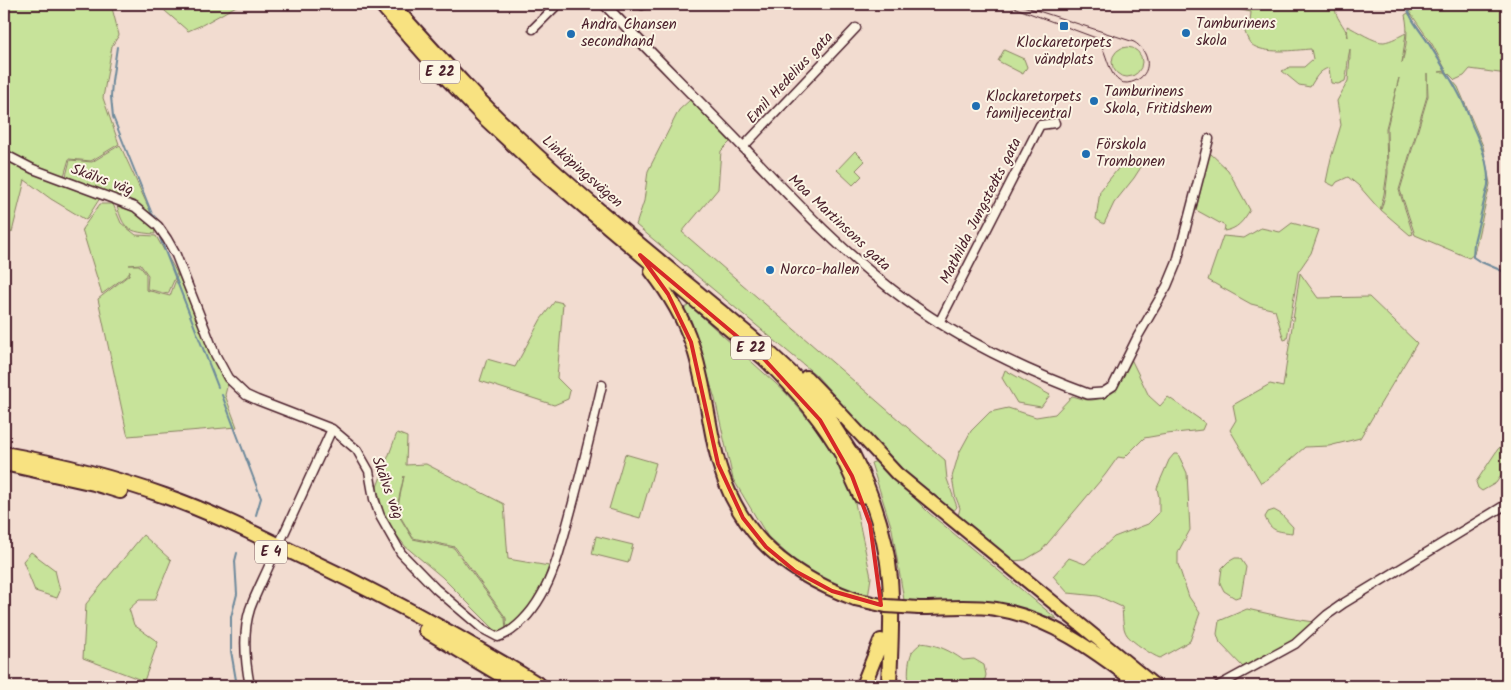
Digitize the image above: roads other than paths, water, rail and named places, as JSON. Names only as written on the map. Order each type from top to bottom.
[{"type":"highway","name":"Linköpingsvägen","points":[[380,4],[438,70],[504,137],[561,189],[640,254]]},
{"type":"highway","name":"Linköpingsvägen","points":[[392,4],[446,64],[522,141],[765,348]]},
{"type":"highway","name":"E 22","points":[[640,254],[764,359],[787,382],[820,420],[848,457],[870,492],[886,551],[890,580],[889,686]]},
{"type":"highway","points":[[640,254],[668,294],[684,324],[700,372],[718,464],[725,483],[743,518],[766,547],[795,571],[832,591],[855,599],[886,606],[996,609],[1032,618],[1049,625],[1073,639],[1141,686]]},
{"type":"highway","name":"E 22","points":[[765,348],[794,375],[828,414],[848,457],[870,524],[877,553],[880,582],[881,641]]},
{"type":"highway","points":[[765,348],[790,363],[812,382],[883,461],[903,480],[1155,686]]},
{"type":"highway","name":"E 4","points":[[4,454],[96,474],[166,496],[243,528],[382,596],[484,652],[540,686]]},
{"type":"highway","name":"E 4","points":[[4,463],[94,483],[155,502],[239,537],[370,600],[436,635],[520,686]]},
{"type":"highway","points":[[863,686],[881,641]]},
{"type":"highway","points":[[880,686],[881,641]]},
{"type":"street","points":[[533,28],[558,4]]},
{"type":"street","name":"Moa Martinsons gata","points":[[604,4],[843,249],[891,289],[939,323],[990,352],[1028,370],[1088,394],[1102,393]]},
{"type":"street","name":"Emil Hedelius gata","points":[[743,147],[856,28]]},
{"type":"street","name":"Mathilda Jungstedts gata","points":[[939,323],[1040,125],[1056,123]]},
{"type":"street","points":[[1102,393],[1113,386],[1138,336],[1167,286],[1177,262],[1209,139]]},
{"type":"street","name":"Skälvs väg","points":[[4,154],[33,169],[135,207],[147,215],[167,239],[176,255],[215,354],[228,378],[246,395],[332,429],[357,450],[369,471],[374,499],[380,516],[401,553],[442,595],[483,629],[498,637],[507,634],[528,613],[541,596],[555,565],[581,474],[602,385]]},
{"type":"street","points":[[282,538],[332,429]]},
{"type":"street","points":[[1218,686],[1295,644],[1327,615],[1344,603],[1507,504]]},
{"type":"street","points":[[250,686],[245,664],[245,640],[250,610],[272,559]]},
{"type":"waterway","points":[[1406,4],[1413,20],[1451,79],[1465,106],[1484,154],[1488,185],[1474,242],[1473,257],[1507,273]]},
{"type":"waterway","points":[[117,47],[111,97],[113,117],[152,214],[159,222]]},
{"type":"waterway","points":[[160,238],[218,387]]},
{"type":"waterway","points":[[222,395],[261,498],[256,515]]},
{"type":"waterway","points":[[237,553],[235,561],[237,594],[231,617],[231,651],[237,686]]},
{"type":"tram line","points":[[1005,4],[1096,38],[1101,44],[1110,69],[1120,81],[1127,83],[1137,80],[1146,71],[1146,55],[1134,42],[1017,4]]},
{"type":"place","name":"Klockaretorpets vändplats","points":[[1064,26]]},
{"type":"place","name":"Tamburinens skola","points":[[1186,33]]},
{"type":"place","name":"Andra Chansen secondhand","points":[[571,34]]},
{"type":"place","name":"Tamburinens Skola, Fritidshem","points":[[1094,101]]},
{"type":"place","name":"Klockaretorpets familjecentral","points":[[976,106]]},
{"type":"place","name":"Förskola Trombonen","points":[[1086,154]]},
{"type":"place","name":"Norco-hallen","points":[[770,270]]}]
